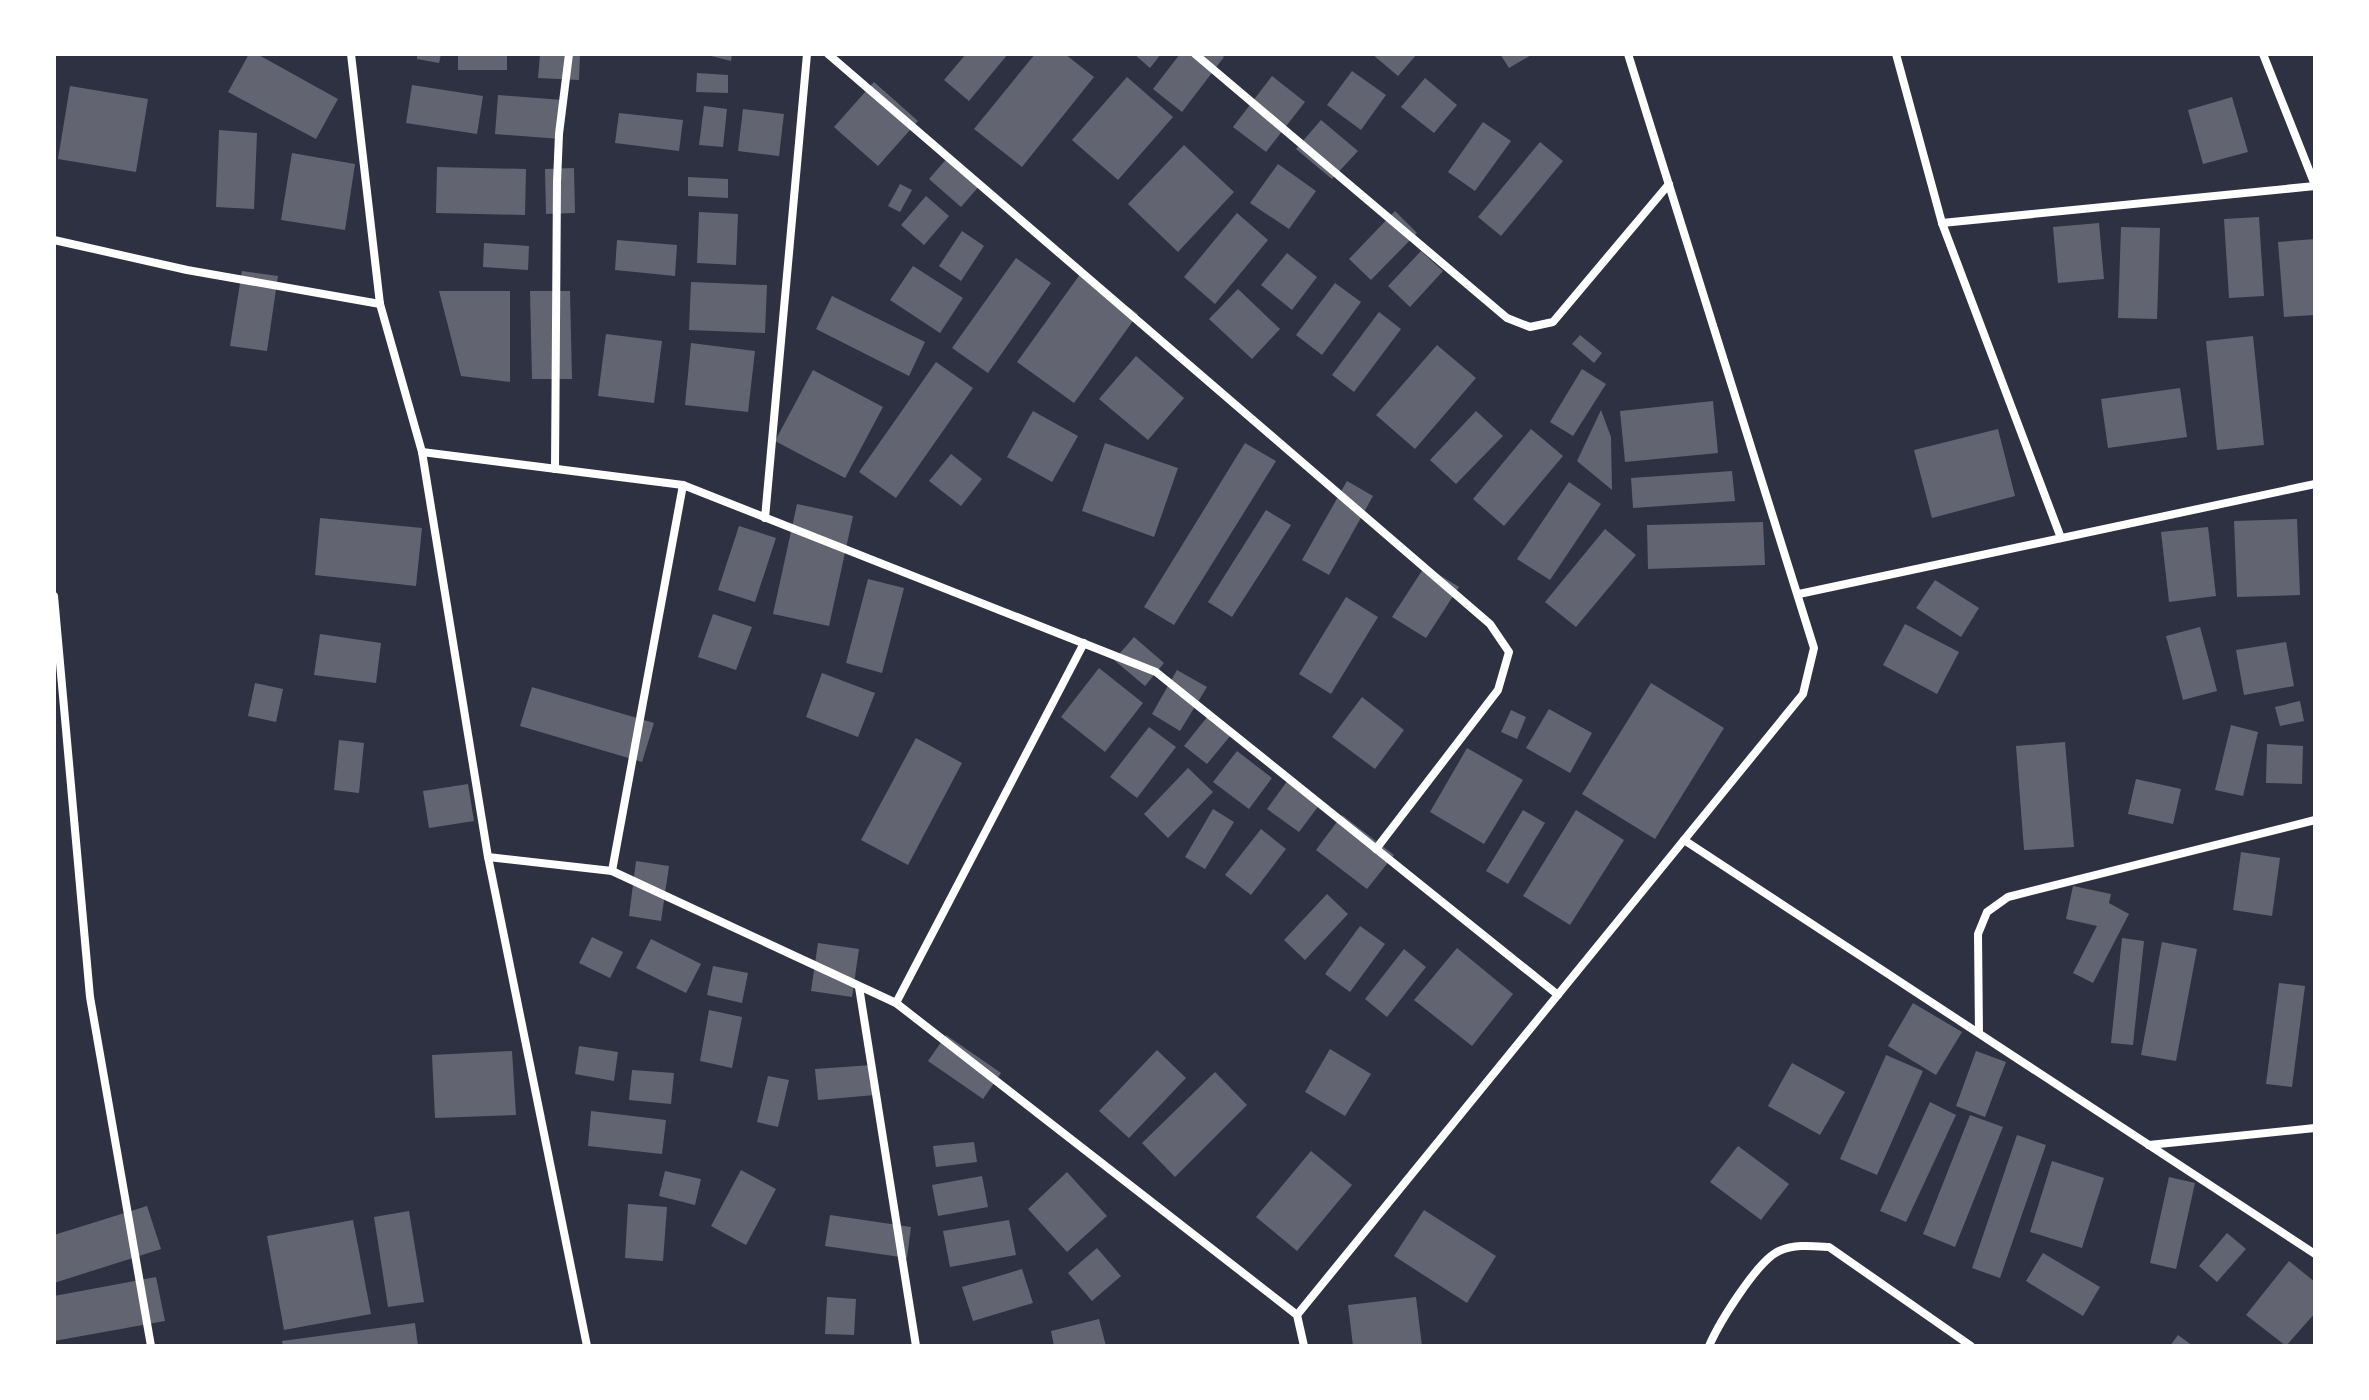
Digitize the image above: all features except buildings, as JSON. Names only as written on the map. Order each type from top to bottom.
[{"type":"street","points":[[351,54],[380,304],[422,452],[488,857],[587,1346]]},
{"type":"street","points":[[555,469],[558,150],[569,54]]},
{"type":"street","points":[[765,518],[807,54]]},
{"type":"street","points":[[828,54],[1496,633],[1509,652],[1498,690],[1376,849]]},
{"type":"street","points":[[1195,54],[1507,318],[1530,327],[1553,322],[1669,184]]},
{"type":"street","points":[[1297,1315],[1803,694],[1814,648],[1628,54]]},
{"type":"street","points":[[1896,54],[1942,223],[2061,538]]},
{"type":"street","points":[[1942,223],[2315,185],[2263,54]]},
{"type":"street","points":[[54,240],[187,270],[380,304]]},
{"type":"street","points":[[422,452],[683,485],[1156,672],[1558,995]]},
{"type":"street","points":[[1799,594],[2315,484]]},
{"type":"street","points":[[612,871],[683,485]]},
{"type":"street","points":[[54,596],[90,997],[151,1346]]},
{"type":"street","points":[[896,1003],[1084,643]]},
{"type":"street","points":[[1979,1033],[1978,934],[1987,912],[2008,897],[2315,820]]},
{"type":"street","points":[[1684,840],[2315,1254]]},
{"type":"street","points":[[488,857],[612,871],[896,1003],[1297,1315],[1304,1346]]},
{"type":"street","points":[[859,987],[916,1346]]},
{"type":"street","points":[[2148,1145],[2315,1128]]},
{"type":"street","points":[[1709,1346],[1723,1313],[1776,1252],[1801,1245],[1829,1247],[1971,1346]]}]
